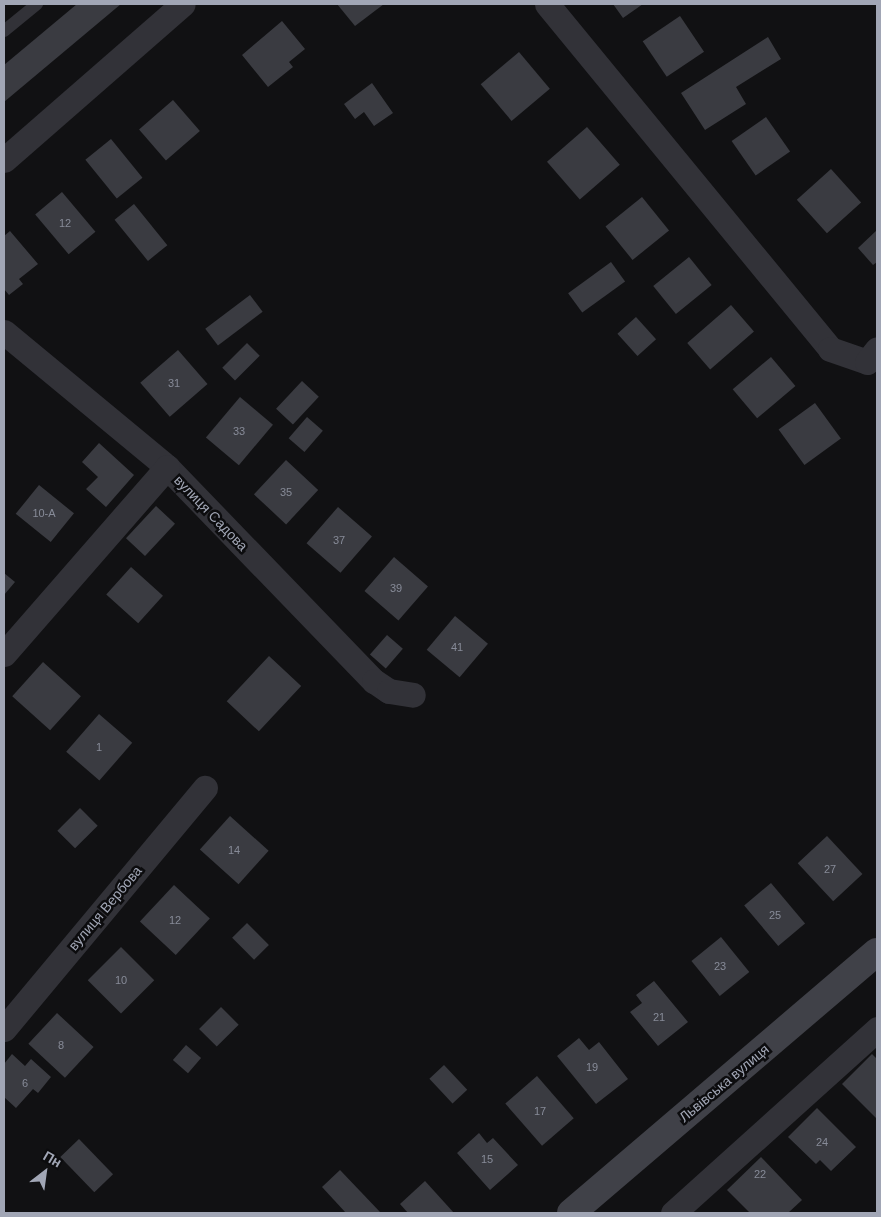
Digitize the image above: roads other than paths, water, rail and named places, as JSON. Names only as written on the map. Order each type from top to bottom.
[{"type":"street","points":[[4,160],[183,4]]},
{"type":"street","points":[[547,4],[830,349],[867,362],[877,349]]},
{"type":"street","name":"вулиця Садова","points":[[4,332],[167,467],[374,681],[389,691],[413,695]]},
{"type":"street","points":[[4,654],[167,467]]},
{"type":"street","name":"вулиця Вербова","points":[[4,1029],[205,788]]},
{"type":"street","name":"Львівська вулиця","points":[[571,1213],[877,952]]},
{"type":"street","points":[[673,1213],[877,1029]]},
{"type":"lane","points":[[4,31],[37,4]]}]
